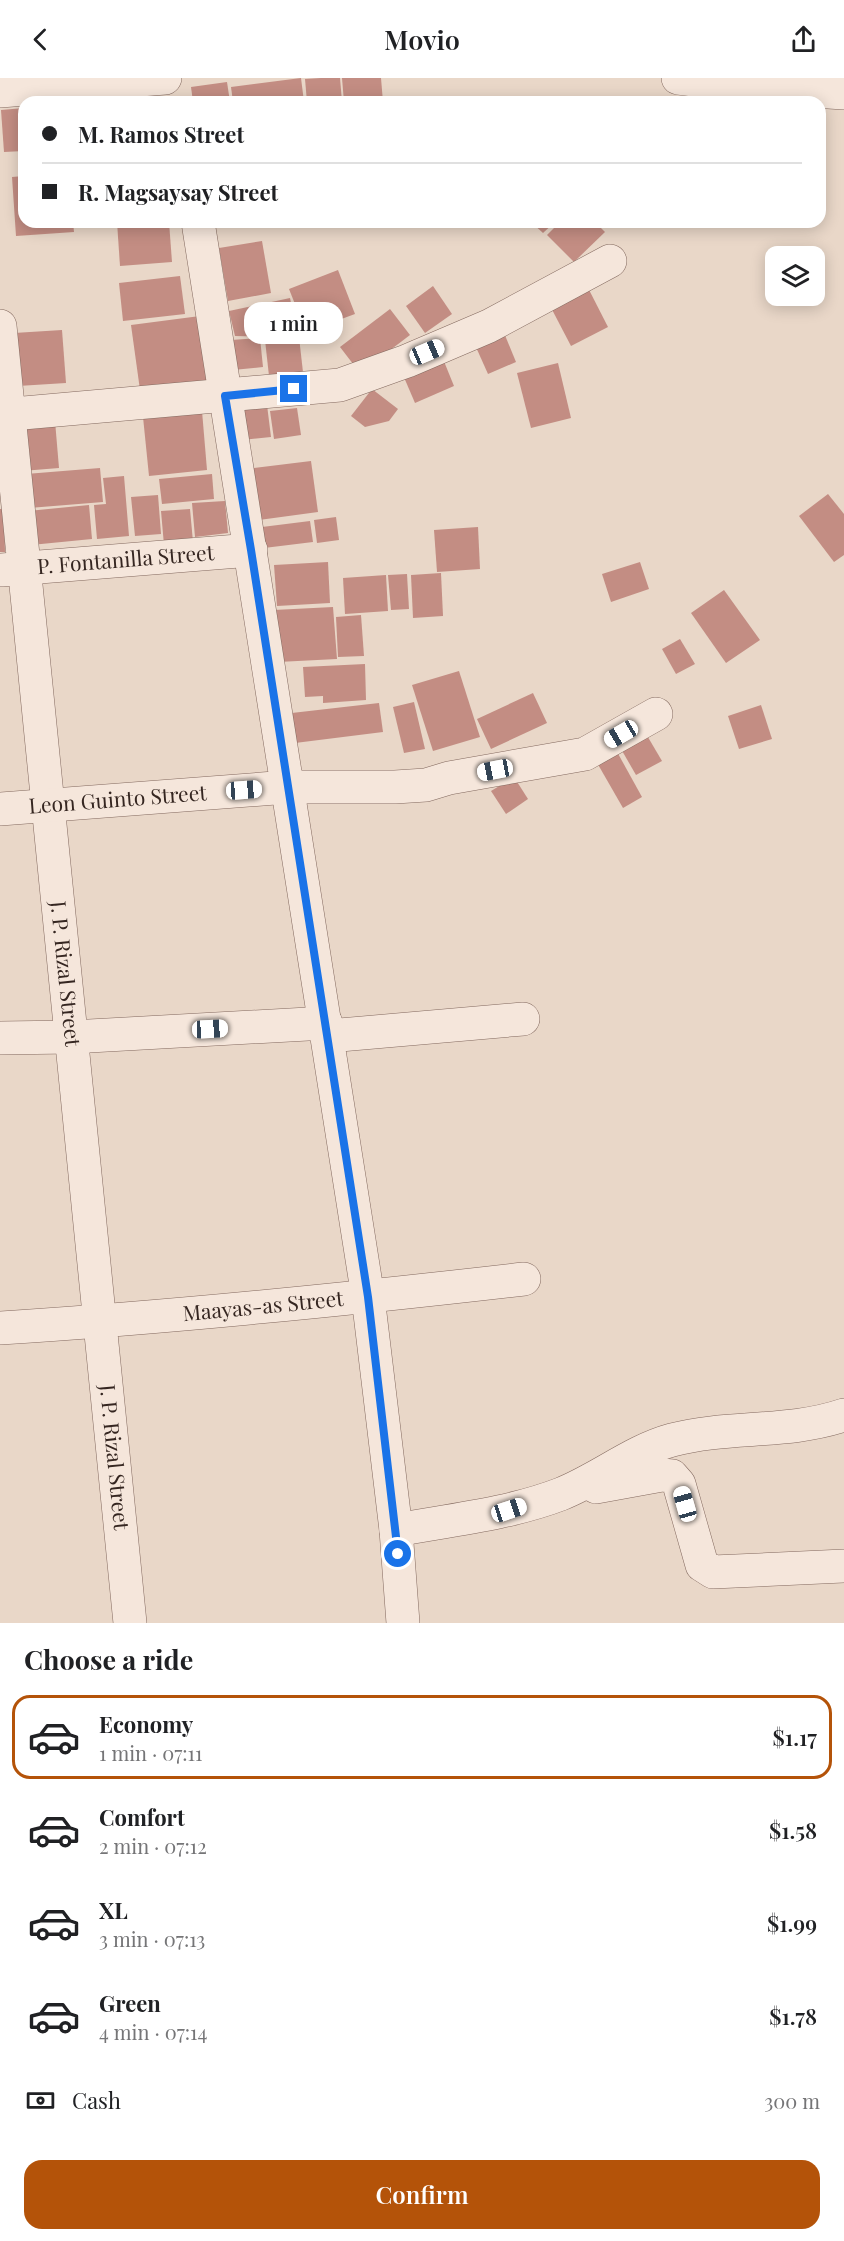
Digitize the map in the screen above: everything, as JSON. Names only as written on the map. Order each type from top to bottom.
[{"type":"street","points":[[0,91],[165,78]]},
{"type":"street","points":[[176,78],[179,96]]},
{"type":"street","points":[[678,78],[751,87],[844,93]]},
{"type":"street","points":[[199,228],[368,1297],[396,1530],[403,1623]]},
{"type":"street","points":[[4,415],[340,385],[407,361],[489,326],[610,261]]},
{"type":"street","name":"J. P. Rizal Street","points":[[0,326],[11,569],[48,806],[70,1037],[102,1322],[130,1623]]},
{"type":"street","name":"P. Fontanilla Street","points":[[11,569],[251,550]]},
{"type":"street","name":"Leon Guinto Street","points":[[0,809],[288,787],[426,785],[449,778],[585,754],[656,714]]},
{"type":"street","points":[[0,1038],[327,1030],[523,1019]]},
{"type":"street","name":"Maayas-as Street","points":[[0,1328],[102,1322],[368,1297],[524,1279]]},
{"type":"street","points":[[562,1493],[651,1447],[673,1440],[722,1431],[788,1428],[828,1421],[844,1415]]},
{"type":"street","points":[[396,1530],[509,1510],[562,1493],[662,1475],[672,1476],[679,1484],[702,1565],[713,1572],[844,1566]]},
{"type":"building","points":[[301,78],[303,96],[232,96],[231,87]]},
{"type":"building","points":[[340,78],[342,96],[306,96],[305,79]]},
{"type":"building","points":[[342,78],[381,78],[382,96],[344,96]]},
{"type":"building","points":[[227,82],[229,96],[192,96],[191,87]]},
{"type":"building","points":[[18,109],[18,151],[4,152],[1,110]]},
{"type":"building","points":[[18,176],[18,228],[74,228],[74,232],[16,236],[12,177]]},
{"type":"building","points":[[117,228],[169,228],[172,262],[120,266]]},
{"type":"building","points":[[538,228],[548,228],[543,233]]},
{"type":"building","points":[[554,228],[601,228],[605,232],[574,262],[547,235]]},
{"type":"building","points":[[262,241],[271,293],[228,301],[219,248]]},
{"type":"building","points":[[338,270],[355,314],[306,332],[289,289]]},
{"type":"building","points":[[180,276],[185,314],[123,321],[119,283]]},
{"type":"building","points":[[584,280],[608,327],[571,346],[547,300]]},
{"type":"building","points":[[433,286],[452,314],[425,333],[406,306]]},
{"type":"building","points":[[290,298],[297,332],[276,337],[235,336],[229,311]]},
{"type":"building","points":[[390,309],[410,335],[360,373],[340,347]]},
{"type":"building","points":[[200,316],[207,381],[140,390],[131,325]]},
{"type":"building","points":[[500,323],[516,362],[488,374],[471,336]]},
{"type":"building","points":[[62,330],[66,383],[18,386],[14,333]]},
{"type":"building","points":[[299,337],[304,381],[270,385],[265,340]]},
{"type":"building","points":[[260,338],[263,367],[233,370],[231,340]]},
{"type":"building","points":[[443,359],[454,386],[415,403],[403,375]]},
{"type":"building","points":[[558,363],[571,418],[531,428],[517,373]]},
{"type":"building","points":[[372,389],[398,409],[389,421],[365,427],[351,416]]},
{"type":"building","points":[[267,405],[271,437],[242,440],[238,409]]},
{"type":"building","points":[[297,408],[301,435],[274,439],[270,411]]},
{"type":"building","points":[[202,411],[207,470],[149,476],[143,417]]},
{"type":"building","points":[[55,421],[59,468],[22,471],[17,425]]},
{"type":"building","points":[[311,461],[318,512],[259,520],[253,468]]},
{"type":"building","points":[[100,468],[103,502],[29,508],[26,474]]},
{"type":"building","points":[[212,474],[214,499],[162,504],[159,479]]},
{"type":"building","points":[[124,476],[129,536],[97,539],[94,505],[106,504],[103,478]]},
{"type":"building","points":[[828,494],[844,514],[844,555],[834,562],[799,516]]},
{"type":"building","points":[[158,495],[161,534],[135,536],[131,497]]},
{"type":"building","points":[[225,501],[228,533],[195,537],[192,503]]},
{"type":"building","points":[[89,505],[92,539],[31,545],[28,511]]},
{"type":"building","points":[[0,509],[4,509],[5,552],[0,552]]},
{"type":"building","points":[[190,509],[193,542],[164,545],[161,511]]},
{"type":"building","points":[[336,517],[339,540],[317,543],[314,520]]},
{"type":"building","points":[[310,521],[313,542],[264,548],[262,527]]},
{"type":"building","points":[[478,527],[480,569],[437,572],[434,530]]},
{"type":"building","points":[[328,562],[330,603],[277,606],[274,565]]},
{"type":"building","points":[[640,562],[649,589],[611,602],[602,574]]},
{"type":"building","points":[[441,573],[443,616],[413,618],[411,575]]},
{"type":"building","points":[[407,574],[409,609],[391,610],[388,575]]},
{"type":"building","points":[[386,575],[388,611],[345,614],[343,578]]},
{"type":"building","points":[[724,590],[760,640],[726,663],[691,613]]},
{"type":"building","points":[[333,607],[337,659],[278,662],[274,610]]},
{"type":"building","points":[[361,615],[364,656],[338,657],[336,617]]},
{"type":"building","points":[[680,639],[695,664],[676,674],[662,649]]},
{"type":"building","points":[[365,664],[366,700],[323,703],[323,696],[305,697],[303,667]]},
{"type":"building","points":[[459,671],[480,737],[433,751],[412,685]]},
{"type":"building","points":[[533,693],[547,723],[491,749],[477,719]]},
{"type":"building","points":[[414,702],[425,749],[404,753],[393,707]]},
{"type":"building","points":[[379,703],[383,732],[287,744],[283,714]]},
{"type":"building","points":[[761,705],[772,739],[739,749],[728,716]]},
{"type":"building","points":[[642,727],[662,761],[636,775],[617,742]]},
{"type":"building","points":[[616,750],[642,797],[623,808],[596,761]]},
{"type":"building","points":[[514,777],[528,799],[506,814],[491,791]]},
{"type":"route","points":[[294,389],[225,396],[368,1297],[398,1554]]}]
